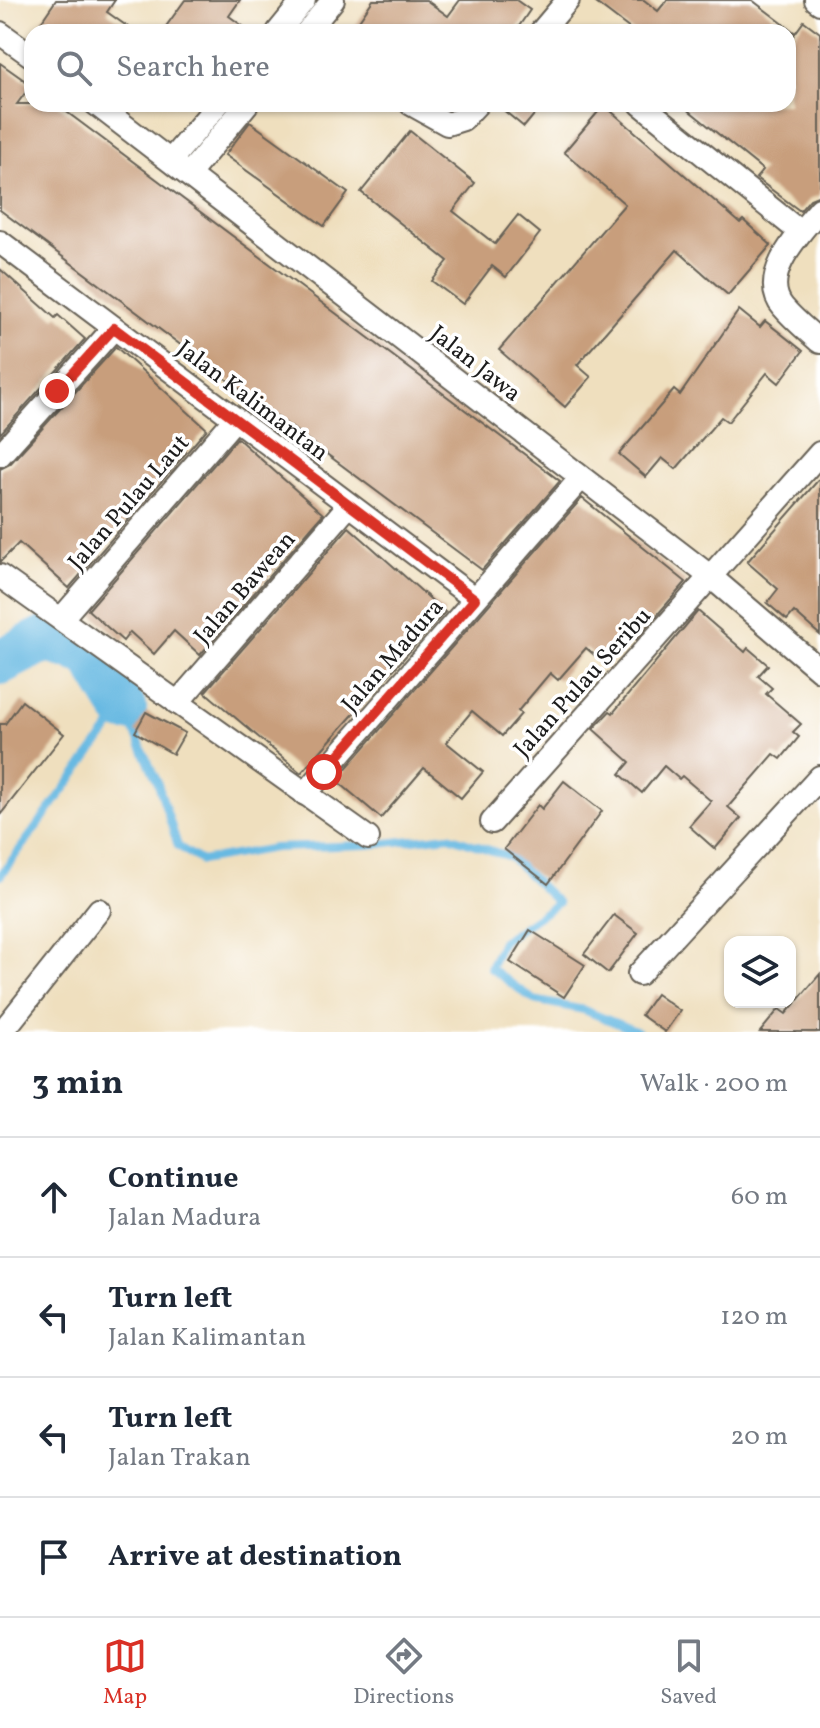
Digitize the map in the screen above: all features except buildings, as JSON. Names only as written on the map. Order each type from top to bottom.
[{"type":"street","points":[[289,24],[304,0]]},
{"type":"street","points":[[314,24],[333,0]]},
{"type":"street","points":[[550,24],[568,0]]},
{"type":"street","points":[[0,33],[24,50]]},
{"type":"street","name":"Jalan Jawa","points":[[107,112],[711,577],[820,670]]},
{"type":"street","points":[[171,160],[211,112]]},
{"type":"street","points":[[189,174],[240,112]]},
{"type":"street","points":[[425,112],[447,124],[463,119],[470,112]]},
{"type":"street","points":[[651,112],[800,232]]},
{"type":"street","points":[[820,209],[800,232],[778,270],[777,295],[782,306],[820,342]]},
{"type":"street","name":"Jalan Kalimantan","points":[[0,242],[475,599]]},
{"type":"street","points":[[0,455],[114,328]]},
{"type":"street","name":"Jalan Pulau Laut","points":[[61,619],[235,419]]},
{"type":"street","name":"Jalan Pulau Seribu","points":[[492,822],[820,453]]},
{"type":"street","name":"Jalan Madura","points":[[305,794],[581,478]]},
{"type":"street","name":"Jalan Bawean","points":[[177,703],[349,505]]},
{"type":"street","points":[[0,576],[368,838]]},
{"type":"street","points":[[639,974],[820,777]]},
{"type":"street","points":[[2,1032],[99,910]]},
{"type":"waterway","points":[[0,662],[45,639],[90,653],[124,709]]},
{"type":"waterway","points":[[124,709],[157,781],[178,846],[201,861],[274,848],[368,845],[449,836],[510,857],[558,903],[502,941],[490,968],[534,1000],[584,1010],[638,1032]]},
{"type":"waterway","points":[[0,876],[124,709]]},
{"type":"route","points":[[57,391],[114,328],[475,599],[324,772]]}]
